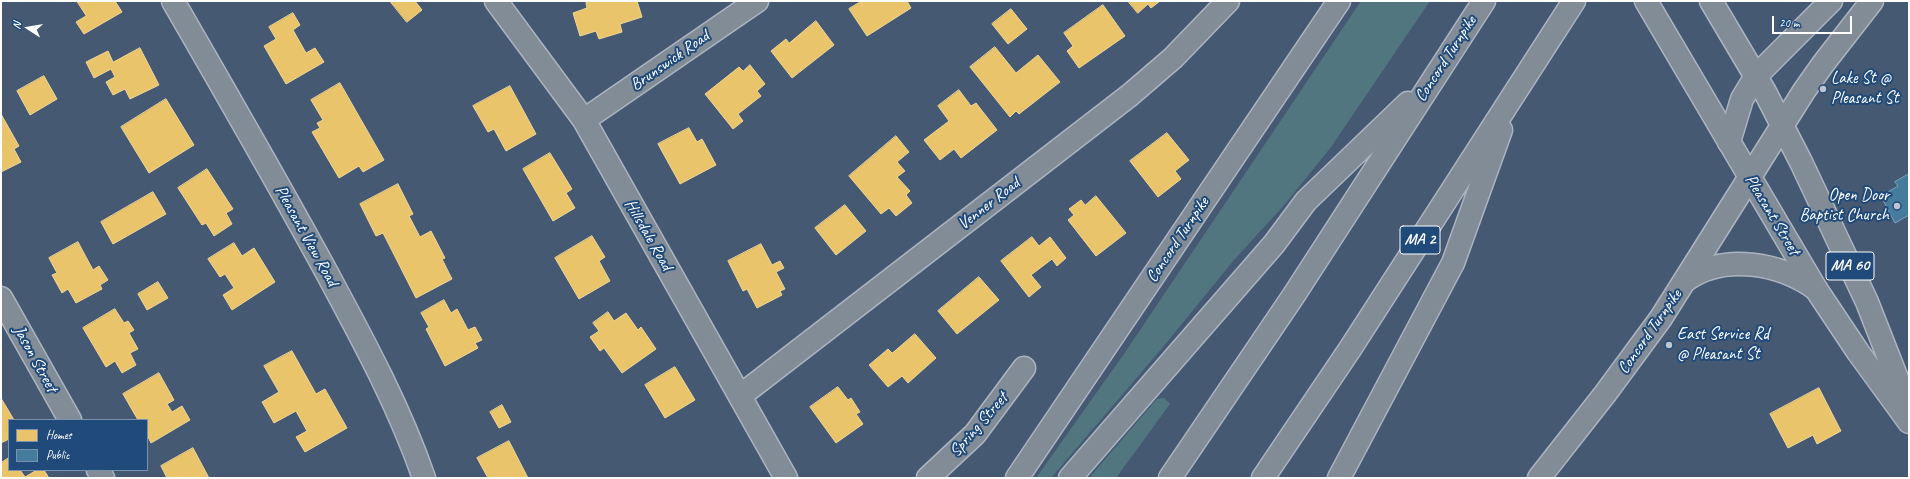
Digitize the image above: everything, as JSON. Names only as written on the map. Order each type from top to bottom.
[{"type":"main road","name":"Pleasant View Road","points":[[173,1],[294,212],[375,363],[410,438],[424,478]]},
{"type":"main road","name":"Hillsdale Road","points":[[496,1],[584,120],[786,478]]},
{"type":"main road","name":"Brunswick Road","points":[[584,120],[757,1]]},
{"type":"main road","name":"Venner Road","points":[[740,396],[1135,91],[1173,58],[1228,1]]},
{"type":"main road","name":"Concord Turnpike","points":[[1017,478],[1339,1]]},
{"type":"main road","name":"Concord Turnpike","points":[[1170,478],[1285,308],[1484,1]]},
{"type":"main road","name":"MA 2","points":[[1263,478],[1350,349],[1574,1]]},
{"type":"main road","name":"MA 60","points":[[1711,1],[1756,76],[1783,125],[1867,302],[1909,410]]},
{"type":"main road","points":[[1729,142],[1742,100],[1756,76],[1831,1]]},
{"type":"main road","name":"Concord Turnpike","points":[[1539,478],[1622,371],[1685,281],[1823,64],[1872,1]]},
{"type":"main road","name":"Pleasant Street","points":[[1648,4],[1816,289],[1858,352],[1909,422]]},
{"type":"main road","points":[[1070,478],[1274,244],[1306,201],[1434,78]]},
{"type":"main road","points":[[1339,478],[1453,263],[1514,93]]},
{"type":"main road","points":[[1685,281],[1695,274],[1712,267],[1733,264],[1753,265],[1785,272],[1801,279],[1816,289]]},
{"type":"main road","name":"Jason Street","points":[[1,298],[69,419]]},
{"type":"main road","name":"Spring Street","points":[[928,478],[975,434],[1024,368]]},
{"type":"green space","points":[[1361,1],[1430,1],[1331,147],[1286,203],[1234,260],[1163,347],[1051,478],[1036,478],[1126,351]]},
{"type":"green space","points":[[1164,398],[1170,404],[1116,478],[1089,478],[1157,399]]},
{"type":"building: Homes","points":[[77,1],[115,1],[122,12],[84,34],[76,22],[86,16]]},
{"type":"building: Homes","points":[[390,1],[415,1],[422,10],[407,22]]},
{"type":"building: Homes","points":[[594,1],[637,1],[642,17],[620,24],[622,32],[599,39],[596,31],[580,36],[573,13],[587,8],[586,3]]},
{"type":"building: Homes","points":[[862,1],[907,1],[911,8],[867,36],[849,9]]},
{"type":"building: Homes","points":[[1128,1],[1160,1],[1151,8],[1148,4],[1138,13]]},
{"type":"building: Homes","points":[[1103,5],[1125,36],[1079,68],[1067,51],[1073,46],[1064,33]]},
{"type":"building: Homes","points":[[1011,9],[1027,29],[1008,44],[992,24]]},
{"type":"building: Homes","points":[[293,13],[300,25],[293,30],[306,53],[315,48],[324,62],[286,84],[264,46],[276,39],[269,27]]},
{"type":"building: Homes","points":[[816,21],[834,45],[792,78],[771,51],[786,39],[789,43]]},
{"type":"building: Homes","points":[[995,47],[1016,73],[1038,55],[1060,82],[1019,114],[1016,111],[1010,117],[970,67]]},
{"type":"building: Homes","points":[[140,48],[159,85],[130,99],[125,89],[113,95],[106,82],[115,77],[111,69],[94,78],[86,62],[108,51],[113,62]]},
{"type":"building: Homes","points":[[750,65],[765,84],[757,91],[761,96],[738,114],[743,121],[733,129],[705,94],[739,67],[743,71]]},
{"type":"building: Homes","points":[[44,76],[57,99],[30,115],[17,91]]},
{"type":"building: Homes","points":[[340,83],[384,160],[363,172],[359,166],[339,178],[312,132],[320,128],[317,123],[323,120],[311,100]]},
{"type":"building: Homes","points":[[510,86],[536,134],[506,151],[494,129],[488,132],[473,106]]},
{"type":"building: Homes","points":[[959,90],[971,106],[976,103],[997,130],[961,158],[954,149],[940,160],[924,140],[949,121],[938,106]]},
{"type":"building: Homes","points":[[166,99],[194,145],[149,173],[121,127]]},
{"type":"building: Homes","points":[[1,114],[19,146],[14,149],[21,162],[1,172]]},
{"type":"building: Homes","points":[[689,128],[697,142],[702,139],[716,165],[680,184],[658,144]]},
{"type":"building: Homes","points":[[1167,133],[1189,160],[1175,171],[1181,179],[1158,197],[1130,161]]},
{"type":"building: Homes","points":[[896,136],[909,152],[897,162],[905,171],[897,177],[910,191],[906,195],[912,203],[896,216],[889,208],[881,214],[849,176]]},
{"type":"building: Homes","points":[[550,153],[572,189],[566,193],[575,208],[553,221],[523,169]]},
{"type":"building: Homes","points":[[207,169],[233,209],[226,213],[232,224],[214,236],[206,223],[202,225],[178,188]]},
{"type":"building: Homes","points":[[398,184],[413,214],[409,216],[420,237],[431,231],[445,258],[442,259],[452,279],[416,298],[383,233],[376,236],[360,204]]},
{"type":"building: Homes","points":[[153,192],[166,214],[113,244],[101,222]]},
{"type":"building: Homes","points":[[1096,196],[1126,233],[1096,256],[1068,220],[1074,215],[1069,209],[1081,200],[1085,205]]},
{"type":"building: Homes","points":[[845,205],[866,231],[836,255],[815,228]]},
{"type":"building: Homes","points":[[592,236],[605,257],[599,261],[610,281],[579,299],[555,258]]},
{"type":"building: Homes","points":[[1032,237],[1039,246],[1050,237],[1066,258],[1057,266],[1052,259],[1031,275],[1041,287],[1029,297],[1001,261]]},
{"type":"building: Homes","points":[[78,242],[93,270],[99,266],[108,280],[100,285],[102,289],[76,303],[68,289],[62,293],[52,275],[57,273],[49,258]]},
{"type":"building: Homes","points":[[234,243],[242,256],[254,248],[275,282],[232,310],[223,295],[234,288],[225,274],[220,277],[208,259]]},
{"type":"building: Homes","points":[[761,244],[772,265],[780,261],[784,268],[776,272],[785,289],[780,291],[782,295],[757,308],[747,289],[743,291],[728,261]]},
{"type":"building: Homes","points":[[979,277],[999,300],[957,334],[938,311]]},
{"type":"building: Homes","points":[[158,282],[168,298],[147,310],[138,294]]},
{"type":"building: Homes","points":[[444,300],[451,313],[457,309],[468,330],[475,327],[482,340],[475,343],[478,348],[445,366],[426,329],[429,327],[421,313]]},
{"type":"building: Homes","points":[[115,309],[124,323],[128,321],[134,330],[129,333],[138,349],[130,353],[136,365],[122,373],[115,361],[106,367],[83,328]]},
{"type":"building: Homes","points":[[608,312],[614,321],[626,313],[638,330],[641,327],[656,349],[622,373],[604,348],[600,351],[590,337],[599,331],[593,323]]},
{"type":"building: Homes","points":[[915,334],[936,358],[908,383],[902,376],[888,387],[869,365],[888,349],[892,353]]},
{"type":"building: Homes","points":[[292,351],[316,394],[325,389],[347,428],[305,452],[296,437],[307,431],[296,411],[274,423],[262,402],[279,392],[264,366]]},
{"type":"building: Homes","points":[[675,367],[695,400],[665,418],[645,385]]},
{"type":"building: Homes","points":[[159,373],[174,400],[167,404],[172,412],[182,406],[190,420],[151,443],[148,437],[148,419],[137,419],[123,394]]},
{"type":"building: Homes","points":[[838,387],[848,400],[851,398],[860,412],[856,414],[863,424],[836,443],[810,407]]},
{"type":"building: Homes","points":[[1819,388],[1841,431],[1817,444],[1813,435],[1788,448],[1770,414]]},
{"type":"building: Homes","points":[[1,398],[13,419],[8,419],[8,440],[1,443]]},
{"type":"building: Homes","points":[[502,405],[511,422],[499,428],[490,412]]},
{"type":"building: Homes","points":[[509,441],[528,478],[488,478],[477,458]]},
{"type":"building: Homes","points":[[193,448],[209,478],[167,478],[161,466]]},
{"type":"building: Homes","points":[[8,459],[8,471],[21,471],[25,477],[35,471],[45,471],[49,478],[1,478],[1,463]]},
{"type":"building: Public","name":"Open Door Baptist Church","points":[[1909,174],[1909,215],[1895,223],[1881,196],[1898,186],[1895,182]]},
{"type":"place","name":"Lake St @ Pleasant St","points":[[1823,89]]},
{"type":"place","name":"Open Door Baptist Church","points":[[1897,206]]},
{"type":"place","name":"East Service Rd @ Pleasant St","points":[[1669,345]]}]
